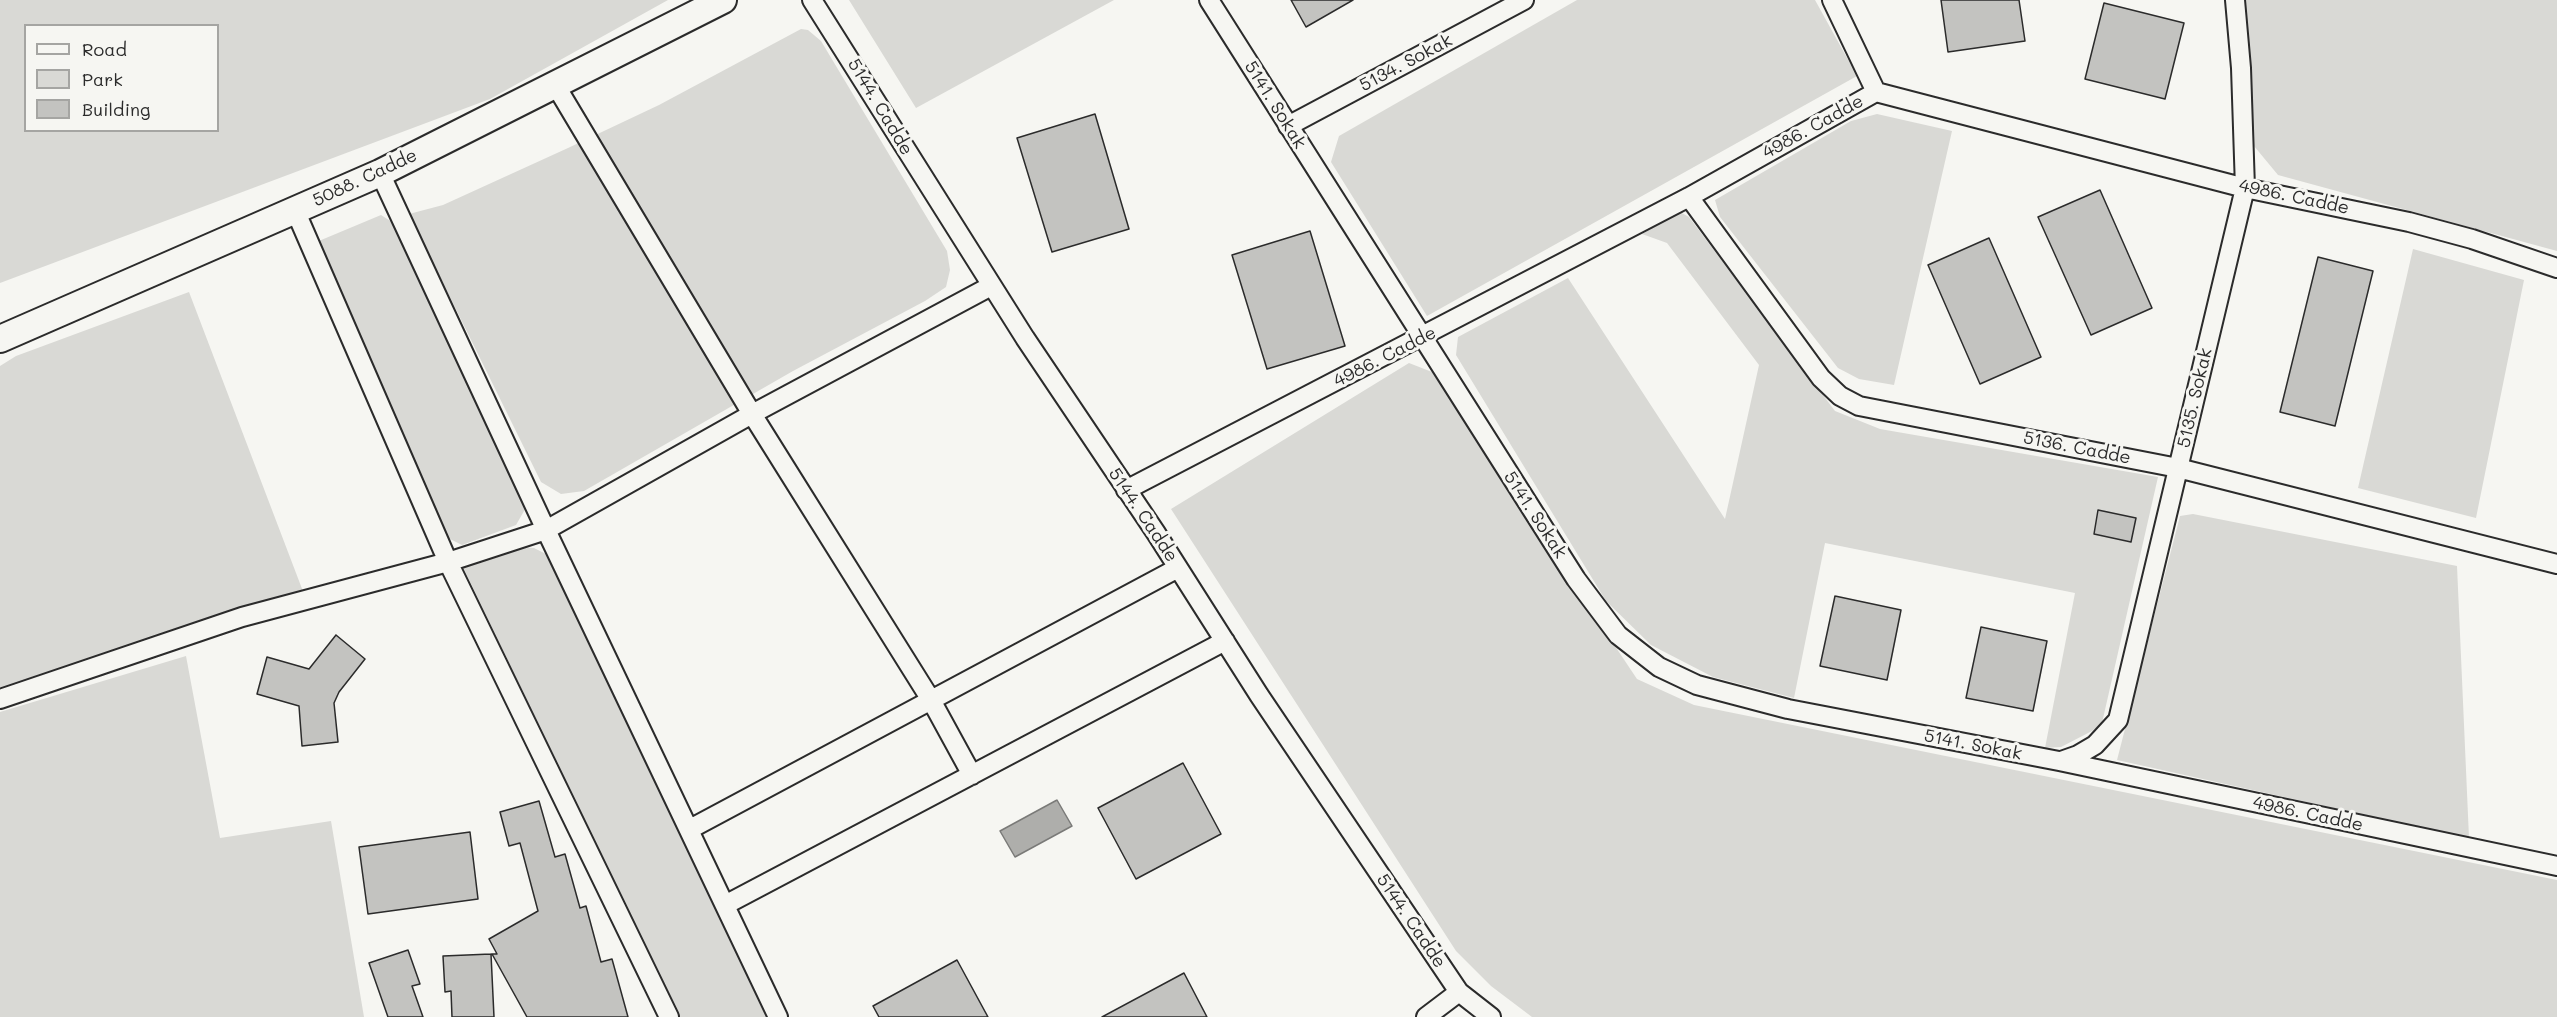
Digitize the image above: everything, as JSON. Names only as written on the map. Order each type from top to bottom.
[{"type":"street","name":"5088. Cadde","points":[[0,339],[380,172],[556,86],[723,0]]},
{"type":"street","name":"5144. Cadde","points":[[812,0],[991,286],[1459,992],[1491,1017]]},
{"type":"street","name":"5141. Sokak","points":[[1209,0],[1421,338],[1576,579],[1618,635],[1659,667],[1697,685],[1788,709],[2059,761]]},
{"type":"street","name":"5134. Sokak","points":[[1288,126],[1524,0]]},
{"type":"street","points":[[1832,0],[1876,92]]},
{"type":"street","name":"5135. Sokak","points":[[2059,761],[2078,755],[2095,745],[2118,720],[2245,188],[2241,68],[2235,0]]},
{"type":"street","points":[[556,86],[752,414],[931,700],[972,775]]},
{"type":"street","name":"4986. Cadde","points":[[1126,490],[1689,197],[1876,92],[2245,188],[2409,222],[2472,239],[2557,268]]},
{"type":"street","points":[[380,172],[546,530],[778,1017]]},
{"type":"street","name":"5136. Cadde","points":[[1689,197],[1821,378],[1840,396],[1859,406],[2178,468],[2557,564]]},
{"type":"street","points":[[295,210],[448,562],[669,1017]]},
{"type":"street","points":[[0,699],[242,617],[448,562],[546,530],[752,414],[991,286]]},
{"type":"street","points":[[690,829],[1178,568]]},
{"type":"street","points":[[725,905],[1225,641]]},
{"type":"street","name":"4986. Cadde","points":[[2059,761],[2557,866]]},
{"type":"street","points":[[1426,1017],[1459,992]]},
{"type":"green space","points":[[0,0],[668,0],[490,99],[0,283]]},
{"type":"green space","points":[[849,0],[1114,0],[916,108]]},
{"type":"green space","points":[[1577,0],[1815,0],[1857,76],[1427,316],[1331,162],[1339,136]]},
{"type":"green space","points":[[2239,0],[2557,0],[2557,251],[2278,175],[2254,146]]},
{"type":"green space","points":[[801,29],[808,30],[821,41],[947,251],[950,270],[946,287],[925,301],[793,371],[584,491],[561,494],[541,482],[409,214],[443,205],[568,148],[659,105]]},
{"type":"green space","points":[[1877,114],[1952,131],[1894,385],[1859,379],[1838,368],[1720,217],[1715,200],[1851,121]]},
{"type":"green space","points":[[1680,212],[1689,217],[1835,411],[1880,429],[2158,477],[2102,723],[2092,731],[2061,747],[2045,748],[2075,593],[1825,543],[1794,698],[1713,677],[1651,645],[1606,601],[1456,355],[1458,337],[1568,278],[1725,519],[1759,365],[1667,243],[1642,234]]},
{"type":"green space","points":[[381,215],[395,224],[528,504],[516,525],[462,545],[446,537],[314,243]]},
{"type":"green space","points":[[2413,249],[2524,280],[2476,518],[2358,488]]},
{"type":"green space","points":[[189,292],[304,594],[0,694],[0,366],[16,356]]},
{"type":"green space","points":[[1409,363],[1432,372],[1637,679],[1694,705],[2557,880],[2557,1017],[1532,1017],[1491,986],[1456,951],[1171,509]]},
{"type":"green space","points":[[2193,514],[2457,566],[2469,838],[2117,760],[2180,516]]},
{"type":"green space","points":[[518,547],[534,548],[548,555],[772,1017],[679,1017],[462,565]]},
{"type":"green space","points":[[186,656],[220,838],[331,821],[364,1017],[0,1017],[0,712]]},
{"type":"shaded area","points":[[1057,800],[1072,826],[1015,857],[1000,831]]},
{"type":"building","points":[[1291,0],[1353,0],[1306,27]]},
{"type":"building","points":[[1941,0],[2019,0],[2025,41],[1948,52]]},
{"type":"building","points":[[2104,3],[2184,23],[2165,99],[2085,79]]},
{"type":"building","points":[[1095,114],[1129,229],[1052,252],[1017,138]]},
{"type":"building","points":[[2100,190],[2152,308],[2091,335],[2038,217]]},
{"type":"building","points":[[1310,231],[1345,346],[1267,369],[1232,255]]},
{"type":"building","points":[[1989,238],[2041,357],[1980,384],[1928,265]]},
{"type":"building","points":[[2318,257],[2373,271],[2335,426],[2280,412]]},
{"type":"building","points":[[2098,510],[2136,518],[2131,542],[2094,534]]},
{"type":"building","points":[[1835,596],[1901,610],[1887,680],[1820,666]]},
{"type":"building","points":[[1981,627],[2047,641],[2033,711],[1966,698]]},
{"type":"building","points":[[336,635],[365,659],[339,692],[334,703],[338,742],[302,746],[299,706],[257,694],[267,657],[309,669]]},
{"type":"building","points":[[1183,763],[1221,834],[1136,879],[1098,808]]},
{"type":"building","points":[[539,801],[555,857],[565,854],[580,908],[586,906],[601,962],[612,959],[628,1017],[527,1017],[492,954],[497,954],[489,939],[538,911],[520,843],[509,846],[500,812]]},
{"type":"building","points":[[470,832],[478,899],[368,914],[359,847]]},
{"type":"building","points":[[408,950],[420,984],[412,986],[423,1017],[388,1017],[369,963]]},
{"type":"building","points":[[491,954],[494,1017],[452,1017],[451,991],[445,992],[443,956]]},
{"type":"building","points":[[957,960],[988,1017],[879,1017],[873,1006]]},
{"type":"building","points":[[1184,973],[1207,1017],[1102,1017]]}]
